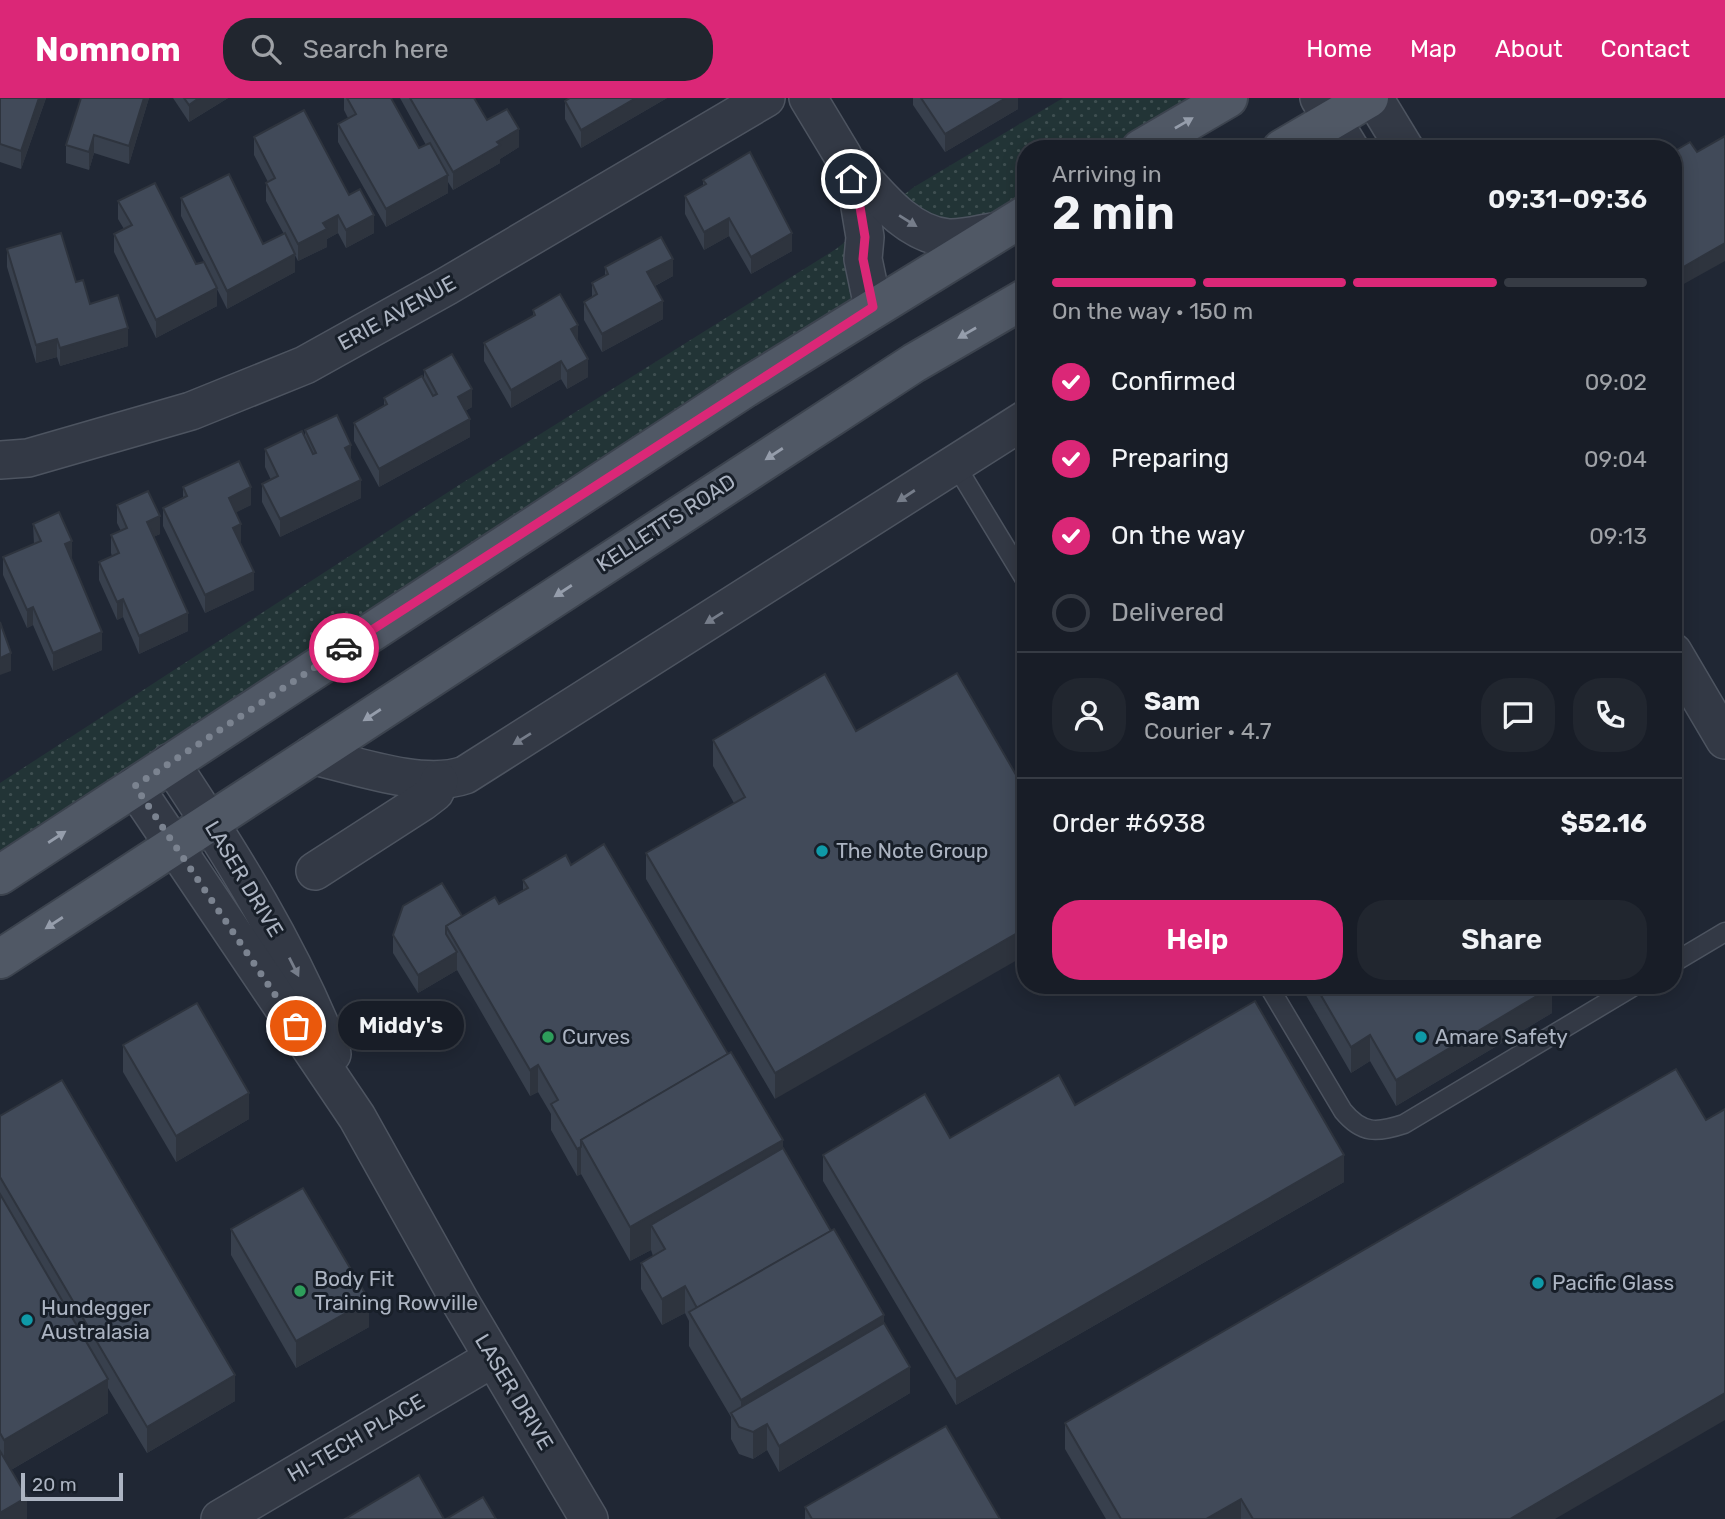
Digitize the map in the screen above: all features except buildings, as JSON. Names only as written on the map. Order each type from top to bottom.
[{"type":"main road","points":[[1156,140],[1228,98]]},
{"type":"main road","points":[[1315,133],[1372,98]]},
{"type":"main road","points":[[0,875],[873,307],[1012,223]]},
{"type":"main road","name":"KELLETTS ROAD","points":[[0,959],[915,363],[1017,303]]},
{"type":"street","name":"ERIE AVENUE","points":[[0,460],[28,458],[191,411],[305,365],[447,286],[765,98]]},
{"type":"street","points":[[808,98],[843,156],[859,201],[865,237],[863,259],[873,307]]},
{"type":"street","points":[[1372,98],[1399,140]]},
{"type":"street","points":[[843,156],[899,215],[920,229],[949,238],[1012,223]]},
{"type":"street","points":[[311,755],[439,781],[465,775],[1017,425]]},
{"type":"street","points":[[1682,667],[1725,740]]},
{"type":"street","name":"LASER DRIVE","points":[[170,762],[269,919],[309,996],[357,1117]]},
{"type":"street","points":[[315,871],[422,802],[435,792],[439,781]]},
{"type":"street","name":"LASER DRIVE","points":[[135,786],[172,845],[357,1117],[493,1358],[589,1519]]},
{"type":"street","name":"HI-TECH PLACE","points":[[220,1519],[493,1358]]},
{"type":"lane","points":[[955,464],[1017,566]]},
{"type":"lane","points":[[1682,958],[1725,932]]},
{"type":"lane","points":[[1273,994],[1343,1111],[1354,1124],[1370,1130],[1387,1130],[1404,1124],[1621,994]]},
{"type":"shaded area","points":[[1063,98],[1228,98],[1156,140],[1017,140],[1017,220],[998,231],[888,207],[914,187]]},
{"type":"shaded area","points":[[864,227],[873,307],[0,875],[0,783],[459,485],[836,249]]},
{"type":"way so far","points":[[296,1026],[172,845],[135,786],[344,648]]},
{"type":"place","name":"The Note Group","points":[[822,851]]},
{"type":"place","name":"Middy's","points":[[296,1026]]},
{"type":"place","name":"Curves","points":[[548,1037]]},
{"type":"place","name":"Amare Safety","points":[[1421,1037]]},
{"type":"place","name":"Pacific Glass","points":[[1538,1283]]},
{"type":"place","name":"Body Fit Training Rowville","points":[[300,1291]]},
{"type":"place","name":"Hundegger Australasia","points":[[27,1320]]},
{"type":"route","points":[[344,648],[873,307],[863,259],[865,237],[859,201],[851,179]]}]
